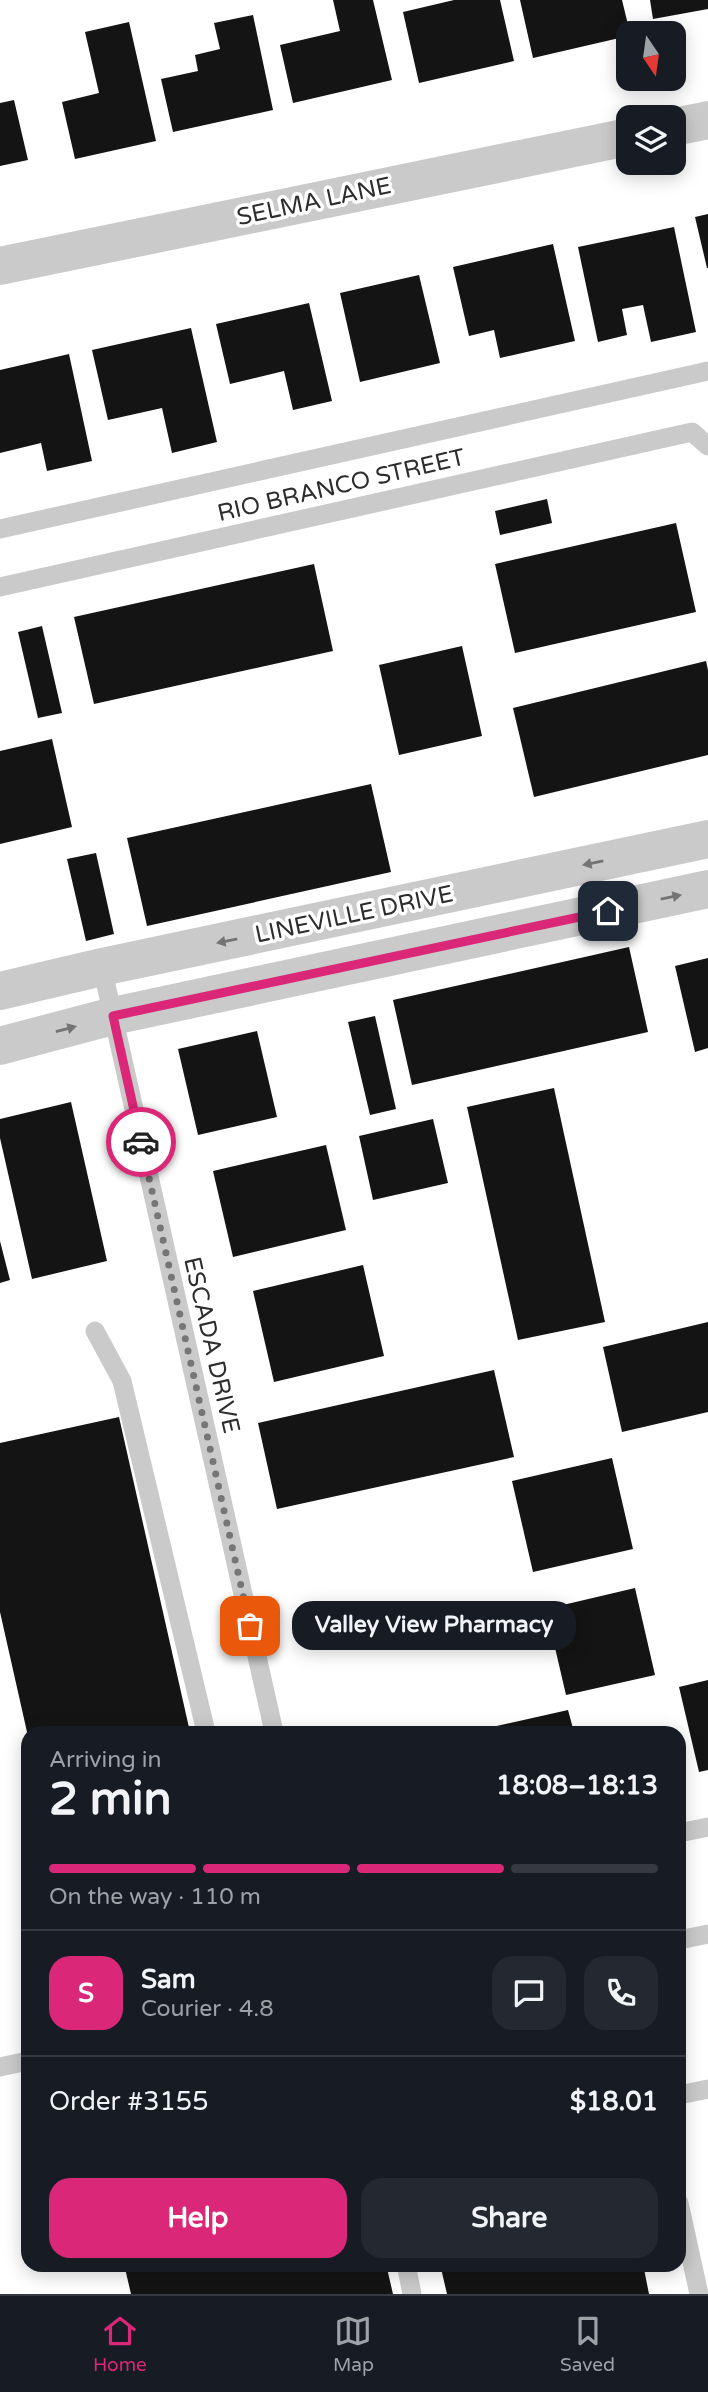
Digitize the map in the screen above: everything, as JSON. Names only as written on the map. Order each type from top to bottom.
[{"type":"street","points":[[686,125],[708,120]]},
{"type":"street","name":"SELMA LANE","points":[[0,266],[616,139]]},
{"type":"street","name":"LINEVILLE DRIVE","points":[[0,991],[708,839]]},
{"type":"street","name":"LINEVILLE DRIVE","points":[[0,1046],[113,1016],[708,889]]},
{"type":"lane","points":[[0,529],[708,371]]},
{"type":"lane","name":"RIO BRANCO STREET","points":[[0,587],[692,432],[708,446]]},
{"type":"lane","name":"ESCADA DRIVE","points":[[102,967],[273,1726]]},
{"type":"lane","points":[[95,1331],[122,1381],[205,1726]]},
{"type":"lane","points":[[686,1831],[708,1826]]},
{"type":"lane","points":[[686,1939],[708,1934]]},
{"type":"lane","points":[[0,2067],[21,2062]]},
{"type":"lane","points":[[686,2094],[708,2089]]},
{"type":"lane","points":[[686,2235],[699,2294]]},
{"type":"lane","points":[[408,2272],[412,2294]]},
{"type":"building","points":[[333,0],[373,0],[392,80],[293,103],[280,45],[340,31]]},
{"type":"building","points":[[454,0],[500,0],[514,61],[419,83],[403,12]]},
{"type":"building","points":[[520,0],[622,0],[627,21],[616,21],[616,39],[533,58]]},
{"type":"building","points":[[650,0],[708,0],[708,9],[653,19]]},
{"type":"building","points":[[253,15],[273,110],[173,132],[161,79],[198,71],[195,55],[220,49],[214,23]]},
{"type":"building","points":[[129,22],[156,141],[75,159],[62,102],[99,93],[85,32]]},
{"type":"building","points":[[14,100],[28,160],[0,166],[0,103]]},
{"type":"building","points":[[708,214],[708,268],[707,268],[695,217]]},
{"type":"building","points":[[674,227],[696,332],[651,342],[643,305],[622,309],[627,335],[598,342],[578,247]]},
{"type":"building","points":[[553,244],[575,341],[500,358],[494,330],[469,336],[453,267]]},
{"type":"building","points":[[419,275],[440,363],[360,382],[340,293]]},
{"type":"building","points":[[309,303],[332,401],[293,410],[284,371],[230,384],[216,324]]},
{"type":"building","points":[[191,328],[217,442],[172,453],[162,408],[108,420],[92,350]]},
{"type":"building","points":[[69,354],[92,461],[47,471],[41,443],[0,453],[0,370]]},
{"type":"building","points":[[547,499],[552,523],[500,535],[495,511]]},
{"type":"building","points":[[676,523],[696,612],[515,653],[495,564]]},
{"type":"building","points":[[314,564],[333,651],[94,704],[74,617]]},
{"type":"building","points":[[42,626],[62,713],[38,718],[18,632]]},
{"type":"building","points":[[462,646],[482,736],[399,755],[379,665]]},
{"type":"building","points":[[706,661],[708,755],[534,797],[513,708]]},
{"type":"building","points":[[52,739],[72,827],[0,844],[0,751]]},
{"type":"building","points":[[371,784],[391,872],[147,926],[127,838]]},
{"type":"building","points":[[96,853],[114,934],[86,941],[67,859]]},
{"type":"building","points":[[629,947],[648,1032],[412,1085],[393,1000]]},
{"type":"building","points":[[708,958],[708,1048],[695,1052],[675,966]]},
{"type":"building","points":[[375,1016],[396,1109],[370,1115],[348,1022]]},
{"type":"building","points":[[257,1031],[277,1117],[198,1135],[178,1049]]},
{"type":"building","points":[[554,1088],[605,1322],[518,1340],[467,1107]]},
{"type":"building","points":[[71,1102],[107,1261],[32,1279],[0,1138],[0,1119]]},
{"type":"building","points":[[433,1119],[448,1183],[373,1200],[359,1136]]},
{"type":"building","points":[[326,1145],[346,1230],[233,1257],[213,1171]]},
{"type":"building","points":[[0,1241],[10,1280],[0,1283]]},
{"type":"building","points":[[363,1265],[384,1356],[274,1382],[253,1291]]},
{"type":"building","points":[[708,1322],[708,1412],[622,1432],[603,1347]]},
{"type":"building","points":[[494,1370],[514,1457],[277,1509],[258,1423]]},
{"type":"building","points":[[119,1417],[189,1726],[26,1726],[0,1612],[0,1443]]},
{"type":"building","points":[[612,1458],[633,1549],[533,1572],[512,1481]]},
{"type":"building","points":[[635,1588],[655,1675],[566,1695],[546,1609]]},
{"type":"building","points":[[708,1680],[708,1770],[699,1772],[679,1687]]},
{"type":"building","points":[[568,1710],[572,1726],[496,1726]]},
{"type":"building","points":[[126,2272],[388,2272],[393,2294],[131,2294]]},
{"type":"building","points":[[442,2272],[645,2272],[649,2294],[447,2294]]},
{"type":"way so far","points":[[141,1142],[250,1626]]},
{"type":"place","name":"Valley View Pharmacy","points":[[250,1626]]},
{"type":"route","points":[[141,1142],[113,1016],[608,911]]}]
